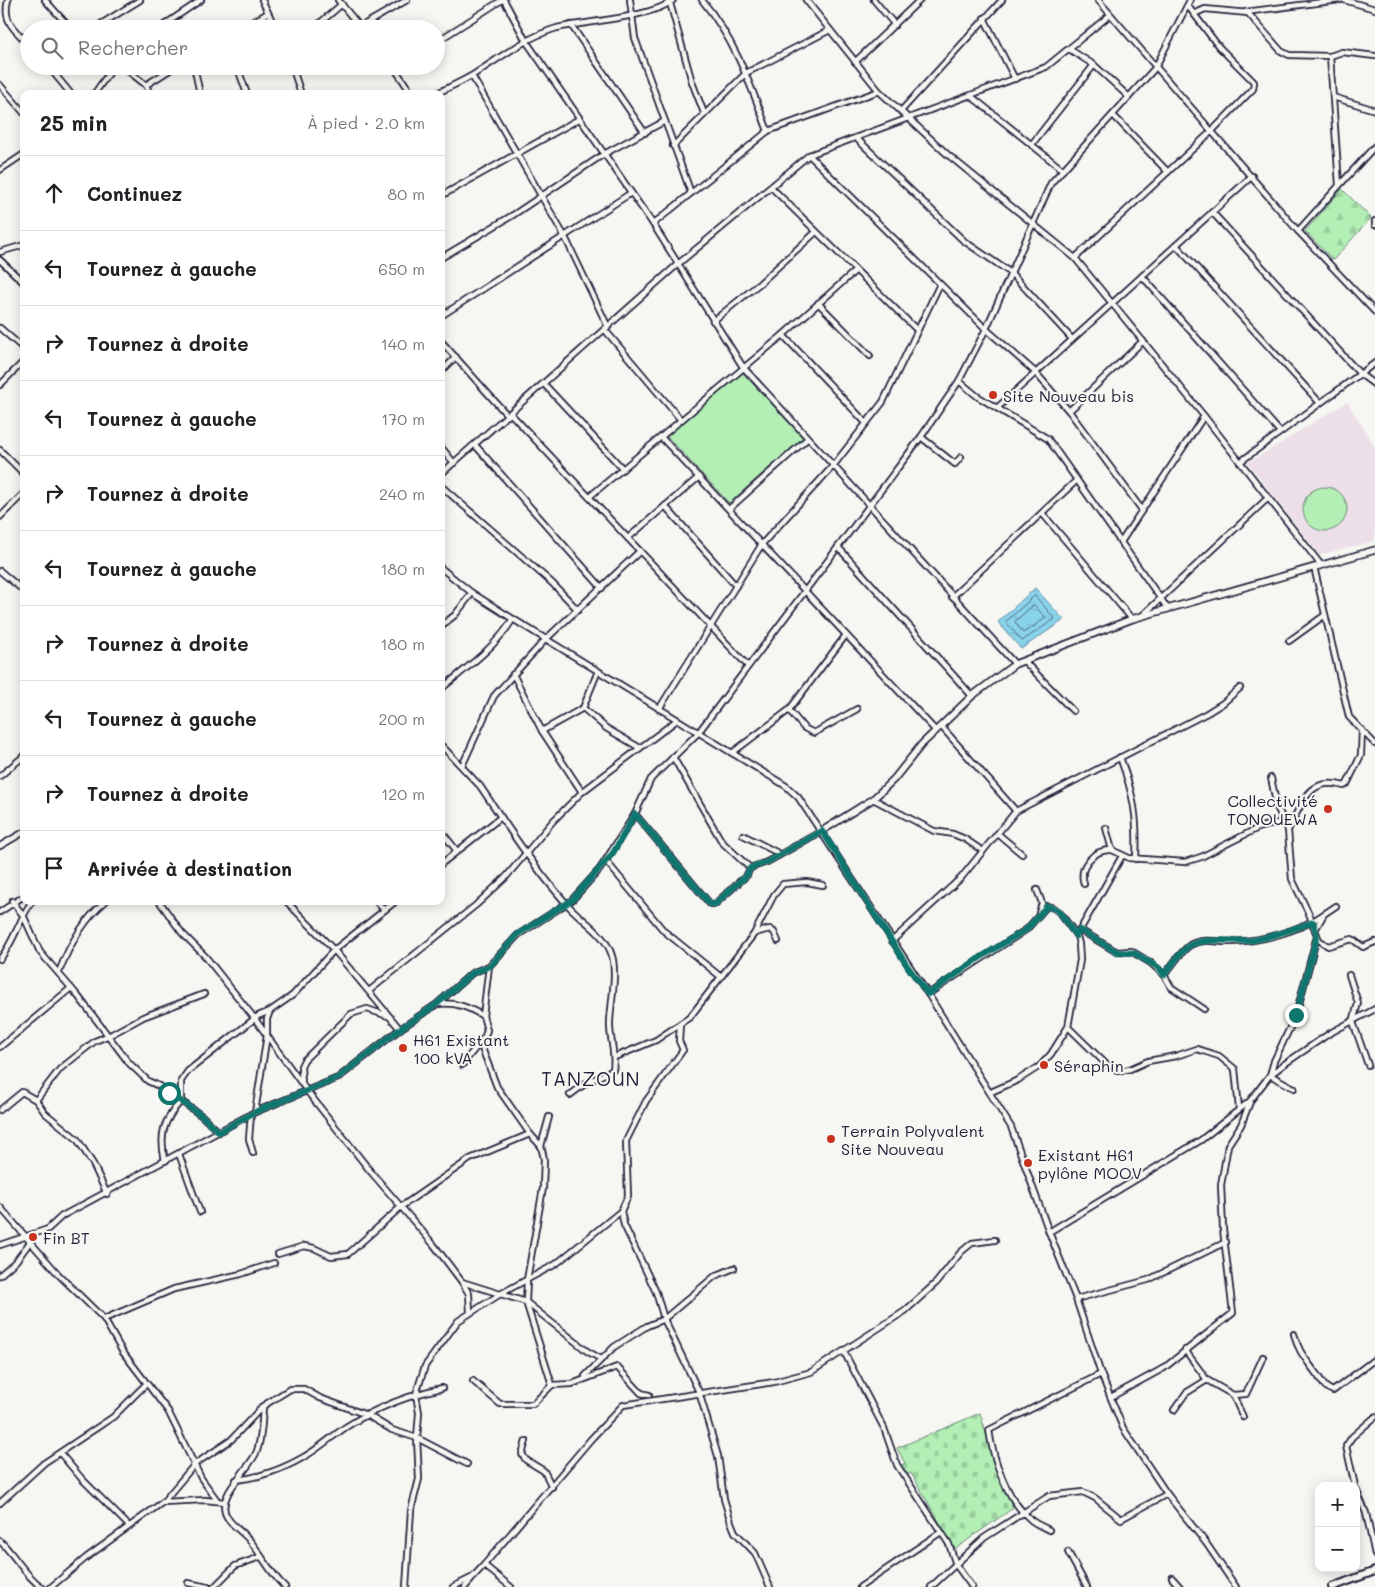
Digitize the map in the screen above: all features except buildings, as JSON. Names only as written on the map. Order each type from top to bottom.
[{"type":"main road","points":[[1332,1587],[1375,1571]]},
{"type":"street","points":[[8,0],[6,8],[7,20],[20,34]]},
{"type":"street","points":[[56,0],[47,2],[63,20]]},
{"type":"street","points":[[108,20],[140,0]]},
{"type":"street","points":[[171,20],[201,0]]},
{"type":"street","points":[[262,0],[272,20]]},
{"type":"street","points":[[374,20],[407,0]]},
{"type":"street","points":[[445,36],[503,0],[526,41],[653,224],[743,367],[1015,664]]},
{"type":"street","points":[[630,0],[635,38],[691,193]]},
{"type":"street","points":[[702,0],[729,37],[746,73],[768,131]]},
{"type":"street","points":[[806,0],[879,91],[947,154],[1032,225],[1075,258],[1204,416],[1321,565]]},
{"type":"street","points":[[874,0],[895,25]]},
{"type":"street","points":[[855,62],[920,0]]},
{"type":"street","points":[[901,112],[1002,0]]},
{"type":"street","points":[[1098,0],[1155,68],[1213,130],[1298,231],[1375,312]]},
{"type":"street","points":[[0,1245],[48,1229],[62,1216],[107,1194],[253,1113],[338,1078],[400,1029],[437,1004],[472,973],[490,966],[518,934],[566,904],[606,862],[635,814],[651,780],[698,733],[921,437],[959,381],[986,328],[1051,183],[1155,68],[1190,0]]},
{"type":"street","points":[[1194,14],[1204,9],[1245,12],[1340,0]]},
{"type":"street","points":[[1344,0],[1375,9]]},
{"type":"street","points":[[444,90],[472,76],[526,41],[555,29],[631,15],[671,1],[692,82],[704,113]]},
{"type":"street","points":[[323,20],[340,2],[355,20]]},
{"type":"street","points":[[1075,258],[1213,130],[1253,89],[1254,82],[1219,47],[1188,6]]},
{"type":"street","points":[[1245,12],[1281,50],[1290,55],[1330,56],[1342,52],[1375,56]]},
{"type":"street","points":[[256,20],[268,13]]},
{"type":"street","points":[[445,471],[678,264],[809,156],[1046,67],[1110,15]]},
{"type":"street","points":[[984,18],[1015,79]]},
{"type":"street","points":[[570,25],[645,133]]},
{"type":"street","points":[[674,146],[704,113],[746,73],[830,30]]},
{"type":"street","points":[[1068,49],[1094,66],[1129,97]]},
{"type":"street","points":[[1330,56],[1339,185]]},
{"type":"street","points":[[1032,144],[1094,66]]},
{"type":"street","points":[[55,75],[68,90]]},
{"type":"street","points":[[97,90],[108,75]]},
{"type":"street","points":[[133,75],[146,85],[148,90]]},
{"type":"street","points":[[146,85],[162,75]]},
{"type":"street","points":[[196,75],[199,90]]},
{"type":"street","points":[[240,75],[246,90]]},
{"type":"street","points":[[295,75],[300,90]]},
{"type":"street","points":[[400,75],[409,90]]},
{"type":"street","points":[[472,76],[565,237],[607,328],[681,420]]},
{"type":"street","points":[[0,85],[20,108]]},
{"type":"street","points":[[653,224],[768,131],[879,91]]},
{"type":"street","points":[[971,96],[1063,170]]},
{"type":"street","points":[[1333,97],[1375,110]]},
{"type":"street","points":[[1113,115],[1168,172]]},
{"type":"street","points":[[445,194],[579,119]]},
{"type":"street","points":[[445,256],[513,215],[540,195],[604,154],[665,121]]},
{"type":"street","points":[[856,138],[964,241],[1011,273],[1072,339]]},
{"type":"street","points":[[1298,231],[1375,146]]},
{"type":"street","points":[[1,168],[20,156]]},
{"type":"street","points":[[809,156],[986,328],[1035,372],[1069,411],[1142,510]]},
{"type":"street","points":[[997,408],[1252,176]]},
{"type":"street","points":[[772,188],[917,330]]},
{"type":"street","points":[[445,313],[631,193]]},
{"type":"street","points":[[1212,212],[1360,374],[1375,385]]},
{"type":"street","points":[[714,321],[759,284],[816,232]]},
{"type":"street","points":[[1176,245],[1320,403]]},
{"type":"street","points":[[0,252],[20,246]]},
{"type":"street","points":[[0,260],[20,279]]},
{"type":"street","points":[[589,497],[783,335],[855,271]]},
{"type":"street","points":[[1142,276],[1280,432]]},
{"type":"street","points":[[659,709],[762,544],[833,466],[882,402],[940,284]]},
{"type":"street","points":[[818,303],[870,356]]},
{"type":"street","points":[[0,328],[20,346]]},
{"type":"street","points":[[783,335],[866,423]]},
{"type":"street","points":[[1069,411],[1143,341]]},
{"type":"street","points":[[445,345],[748,666]]},
{"type":"street","points":[[445,368],[456,357]]},
{"type":"street","points":[[1240,462],[1375,363]]},
{"type":"street","points":[[0,385],[20,364]]},
{"type":"street","points":[[959,381],[977,396],[1048,439],[1168,609]]},
{"type":"street","points":[[544,384],[623,469]]},
{"type":"street","points":[[1121,542],[1204,416]]},
{"type":"street","points":[[661,437],[846,635],[939,728],[1016,811]]},
{"type":"street","points":[[921,437],[955,464],[961,457]]},
{"type":"street","points":[[729,509],[807,439]]},
{"type":"street","points":[[475,445],[602,588]]},
{"type":"street","points":[[0,450],[20,470]]},
{"type":"street","points":[[445,452],[454,463]]},
{"type":"street","points":[[628,538],[700,477]]},
{"type":"street","points":[[952,597],[1077,480]]},
{"type":"street","points":[[445,489],[552,583],[578,610]]},
{"type":"street","points":[[0,517],[20,497]]},
{"type":"street","points":[[1142,616],[1268,498]]},
{"type":"street","points":[[665,506],[736,586]]},
{"type":"street","points":[[1042,513],[1132,620]]},
{"type":"street","points":[[838,547],[972,696]]},
{"type":"street","points":[[635,814],[710,904],[715,904],[747,875],[750,868],[778,856],[822,831],[873,798],[894,779],[939,728],[972,696],[1015,664],[1142,616],[1375,550]]},
{"type":"street","points":[[462,766],[487,707],[494,696],[546,639],[640,551]]},
{"type":"street","points":[[1314,567],[1349,717],[1375,744]]},
{"type":"street","points":[[0,571],[20,588]]},
{"type":"street","points":[[445,571],[472,593],[786,786],[798,797],[928,994],[991,1092],[1011,1127],[1026,1164],[1049,1232],[1076,1298],[1101,1374],[1123,1428],[1167,1494],[1206,1543],[1236,1587]]},
{"type":"street","points":[[445,623],[455,615],[472,593]]},
{"type":"street","points":[[1289,641],[1324,615]]},
{"type":"street","points":[[445,686],[481,655],[506,630],[513,619]]},
{"type":"street","points":[[732,753],[789,710],[846,635]]},
{"type":"street","points":[[1024,660],[1073,711]]},
{"type":"street","points":[[542,731],[583,708],[598,671]]},
{"type":"street","points":[[513,674],[542,731],[582,792]]},
{"type":"street","points":[[892,941],[961,878],[1016,811],[1207,713],[1223,703],[1240,688]]},
{"type":"street","points":[[583,708],[606,728],[640,748]]},
{"type":"street","points":[[789,710],[804,728],[814,733],[856,709]]},
{"type":"street","points":[[369,991],[476,905],[525,855],[553,821],[582,792],[676,720]]},
{"type":"street","points":[[1288,830],[1301,803],[1314,788],[1326,783],[1344,786],[1347,784],[1362,755],[1362,730]]},
{"type":"street","points":[[445,748],[462,766],[501,817],[525,855],[566,904],[587,922],[610,951],[613,965],[610,1022],[615,1057],[613,1070],[586,1083],[570,1095]]},
{"type":"street","points":[[673,756],[722,842],[750,868]]},
{"type":"street","points":[[1120,757],[1137,813],[1136,859]]},
{"type":"street","points":[[0,776],[20,759]]},
{"type":"street","points":[[1271,778],[1277,807],[1288,830],[1292,879],[1313,922],[1317,936],[1323,944],[1328,946],[1347,939],[1352,939],[1360,947],[1375,942]]},
{"type":"street","points":[[873,798],[934,831],[954,834],[983,851]]},
{"type":"street","points":[[445,860],[501,817]]},
{"type":"street","points":[[1084,884],[1082,874],[1086,863],[1098,852],[1112,850],[1122,856],[1136,859],[1176,863],[1190,861],[1260,827],[1283,822]]},
{"type":"street","points":[[1106,828],[1112,850]]},
{"type":"street","points":[[0,846],[20,834]]},
{"type":"street","points":[[998,834],[1022,854]]},
{"type":"street","points":[[744,835],[776,852],[778,856]]},
{"type":"street","points":[[445,836],[457,850]]},
{"type":"street","points":[[1076,936],[1122,856]]},
{"type":"street","points":[[606,862],[664,931],[721,977]]},
{"type":"street","points":[[615,1057],[656,1040],[690,1017],[754,934],[774,895],[783,884],[807,882],[823,886]]},
{"type":"street","points":[[1037,890],[1044,905]]},
{"type":"street","points":[[0,912],[12,901],[20,898]]},
{"type":"street","points":[[12,901],[22,915],[40,952],[59,972],[107,1036],[139,1074],[202,1116],[219,1132]]},
{"type":"street","points":[[0,959],[10,946],[22,915],[29,905]]},
{"type":"street","points":[[59,972],[67,953],[83,926],[102,905]]},
{"type":"street","points":[[162,905],[182,933],[205,956],[255,1019],[307,1091],[371,1172],[402,1206],[462,1282],[469,1294],[470,1312]]},
{"type":"street","points":[[290,905],[334,950],[400,1029]]},
{"type":"street","points":[[380,905],[384,910]]},
{"type":"street","points":[[166,1161],[163,1150],[164,1126],[167,1117],[181,1101],[181,1081],[188,1071],[255,1019],[293,995],[334,950],[391,905]]},
{"type":"street","points":[[928,994],[978,959],[1027,929],[1044,905]]},
{"type":"street","points":[[991,1092],[1040,1066],[1051,1054],[1068,1027],[1080,960],[1076,936],[1058,910],[1044,905]]},
{"type":"street","points":[[1164,975],[1188,946],[1194,943],[1252,940],[1313,922],[1336,906]]},
{"type":"street","points":[[1315,930],[1324,914]]},
{"type":"street","points":[[754,934],[770,929],[778,942]]},
{"type":"street","points":[[1080,930],[1117,952],[1134,953],[1159,968],[1171,987],[1204,1009]]},
{"type":"street","points":[[1270,1075],[1274,1061],[1296,1015],[1317,936]]},
{"type":"street","points":[[462,1065],[480,1043],[487,1030],[483,1016],[490,966]]},
{"type":"street","points":[[1349,975],[1358,1002],[1353,1022],[1368,1065]]},
{"type":"street","points":[[0,1047],[70,988]]},
{"type":"street","points":[[36,1100],[60,1069],[95,1041],[143,1017],[204,994]]},
{"type":"street","points":[[437,1004],[450,1003],[461,1005],[483,1016]]},
{"type":"street","points":[[302,1084],[301,1066],[304,1060],[351,1014],[367,1009],[391,1018]]},
{"type":"street","points":[[1049,1232],[1189,1148],[1250,1101],[1270,1075],[1330,1033],[1375,1009]]},
{"type":"street","points":[[253,1153],[249,1139],[267,1035],[267,1019],[270,1011]]},
{"type":"street","points":[[406,1587],[411,1510],[419,1480],[417,1438],[419,1413],[416,1394],[425,1366],[458,1321],[502,1293],[556,1264],[621,1211],[628,1196],[626,1141],[646,1101],[683,1050],[679,1041],[680,1025]]},
{"type":"street","points":[[1068,1027],[1108,1066],[1120,1071],[1130,1070],[1148,1061],[1176,1056],[1193,1049],[1214,1054],[1235,1069],[1239,1109]]},
{"type":"street","points":[[480,1043],[497,1087],[530,1134],[541,1146]]},
{"type":"street","points":[[1270,1075],[1294,1088]]},
{"type":"street","points":[[0,1110],[22,1092],[36,1100],[45,1113],[77,1138],[94,1164],[107,1194]]},
{"type":"street","points":[[1111,1397],[1145,1380],[1233,1313],[1221,1196],[1226,1152],[1231,1139],[1241,1125],[1250,1101]]},
{"type":"street","points":[[549,1117],[541,1146],[544,1159],[543,1188],[526,1280],[526,1302],[552,1386]]},
{"type":"street","points":[[278,1254],[304,1246],[314,1248],[331,1256],[348,1254],[402,1206],[470,1159],[530,1134]]},
{"type":"street","points":[[179,1154],[200,1212]]},
{"type":"street","points":[[0,1207],[59,1275],[96,1308],[122,1351],[168,1412],[201,1478],[217,1500]]},
{"type":"street","points":[[621,1211],[624,1225],[656,1292],[664,1319],[699,1392],[718,1456],[724,1499],[731,1522],[735,1532],[755,1553],[770,1587]]},
{"type":"street","points":[[465,1587],[552,1487],[595,1434],[623,1405],[774,1382],[811,1372],[905,1311],[936,1282],[961,1252],[972,1243],[994,1240]]},
{"type":"street","points":[[0,1275],[16,1261],[30,1242]]},
{"type":"street","points":[[1076,1298],[1148,1280],[1226,1242]]},
{"type":"street","points":[[104,1319],[174,1289],[241,1274],[274,1263]]},
{"type":"street","points":[[582,1379],[600,1359],[632,1335],[664,1319],[715,1276],[734,1268]]},
{"type":"street","points":[[462,1282],[526,1302],[587,1351],[600,1359]]},
{"type":"street","points":[[1294,1334],[1297,1347],[1305,1360],[1315,1370],[1324,1386],[1334,1391],[1375,1359]]},
{"type":"street","points":[[1185,1350],[1207,1380],[1233,1395],[1246,1394],[1263,1356]]},
{"type":"street","points":[[844,1352],[884,1428],[897,1465],[949,1544],[956,1565],[972,1587]]},
{"type":"street","points":[[473,1381],[493,1399],[505,1405],[534,1404],[552,1386],[572,1384],[617,1367],[641,1393],[649,1395]]},
{"type":"street","points":[[1049,1530],[1035,1523],[1012,1498],[1002,1474],[989,1430],[1039,1406],[1087,1379],[1101,1374]]},
{"type":"street","points":[[1174,1410],[1186,1393],[1207,1380]]},
{"type":"street","points":[[0,1503],[44,1463],[113,1417],[146,1384]]},
{"type":"street","points":[[51,1587],[128,1525],[163,1502],[195,1464],[231,1440],[263,1406],[290,1389],[298,1388],[367,1415],[392,1430],[417,1438],[467,1464]]},
{"type":"street","points":[[236,1480],[260,1475],[301,1459],[349,1425],[367,1415],[416,1394],[442,1388]]},
{"type":"street","points":[[1233,1395],[1243,1417]]},
{"type":"street","points":[[263,1406],[257,1451],[251,1464],[236,1480],[227,1494],[225,1502],[226,1517],[244,1534],[285,1587]]},
{"type":"street","points":[[1355,1482],[1346,1446],[1352,1437],[1375,1417]]},
{"type":"street","points":[[526,1441],[522,1454],[526,1460],[544,1471],[552,1487]]},
{"type":"street","points":[[60,1453],[82,1479],[128,1525]]},
{"type":"street","points":[[931,1587],[984,1538],[1048,1496],[1083,1492],[1095,1498],[1121,1519],[1167,1494]]},
{"type":"street","points":[[1360,1498],[1368,1519],[1375,1555]]},
{"type":"street","points":[[163,1502],[217,1500],[225,1502]]},
{"type":"street","points":[[860,1587],[941,1532]]},
{"type":"street","points":[[0,1541],[10,1550],[22,1568],[42,1587]]},
{"type":"street","points":[[1068,1552],[1087,1587]]},
{"type":"street","points":[[214,1587],[235,1566],[260,1557]]},
{"type":"street","points":[[484,1565],[511,1587]]},
{"type":"street","points":[[453,1587],[473,1578]]},
{"type":"street","points":[[1172,1578],[1180,1587]]},
{"type":"street","points":[[188,1583],[208,1587]]},
{"type":"shaded area","points":[[1347,402],[1375,447],[1375,541],[1319,555],[1248,463]]},
{"type":"green space","points":[[1342,189],[1371,218],[1333,260],[1305,231]]},
{"type":"green space","points":[[741,371],[803,438],[729,503],[666,435]]},
{"type":"green space","points":[[1329,487],[1341,493],[1346,500],[1346,518],[1341,525],[1334,530],[1321,531],[1313,528],[1306,521],[1303,505],[1306,497],[1313,490]]},
{"type":"green space","points":[[980,1413],[997,1469],[1013,1508],[955,1549],[911,1473],[905,1476],[900,1466],[905,1463],[897,1448]]},
{"type":"water","points":[[1035,588],[1064,620],[1021,649],[998,622]]},
{"type":"place","name":"Site Nouveau bis","points":[[993,395]]},
{"type":"place","name":"Collectivité TONOUEWA","points":[[1328,809]]},
{"type":"place","name":"H61 Existant 100 kVA","points":[[403,1048]]},
{"type":"place","name":"Séraphin","points":[[1044,1065]]},
{"type":"place","name":"Terrain Polyvalent Site Nouveau","points":[[831,1139]]},
{"type":"place","name":"Existant H61 pylône MOOV","points":[[1028,1163]]},
{"type":"place","name":"Fin BT","points":[[33,1237]]},
{"type":"district","name":"TANZOUN","points":[[591,1078]]},
{"type":"route","points":[[169,1093],[202,1116],[219,1132],[255,1112],[338,1078],[400,1029],[437,1004],[472,973],[490,966],[518,934],[572,900],[613,853],[635,814],[668,851],[680,871],[710,904],[715,904],[747,875],[750,868],[767,862],[822,831],[908,967],[928,994],[978,959],[1027,929],[1047,906],[1058,910],[1076,936],[1080,930],[1117,952],[1130,951],[1159,968],[1164,975],[1188,946],[1194,943],[1252,940],[1313,922],[1317,936],[1296,1015]]}]
